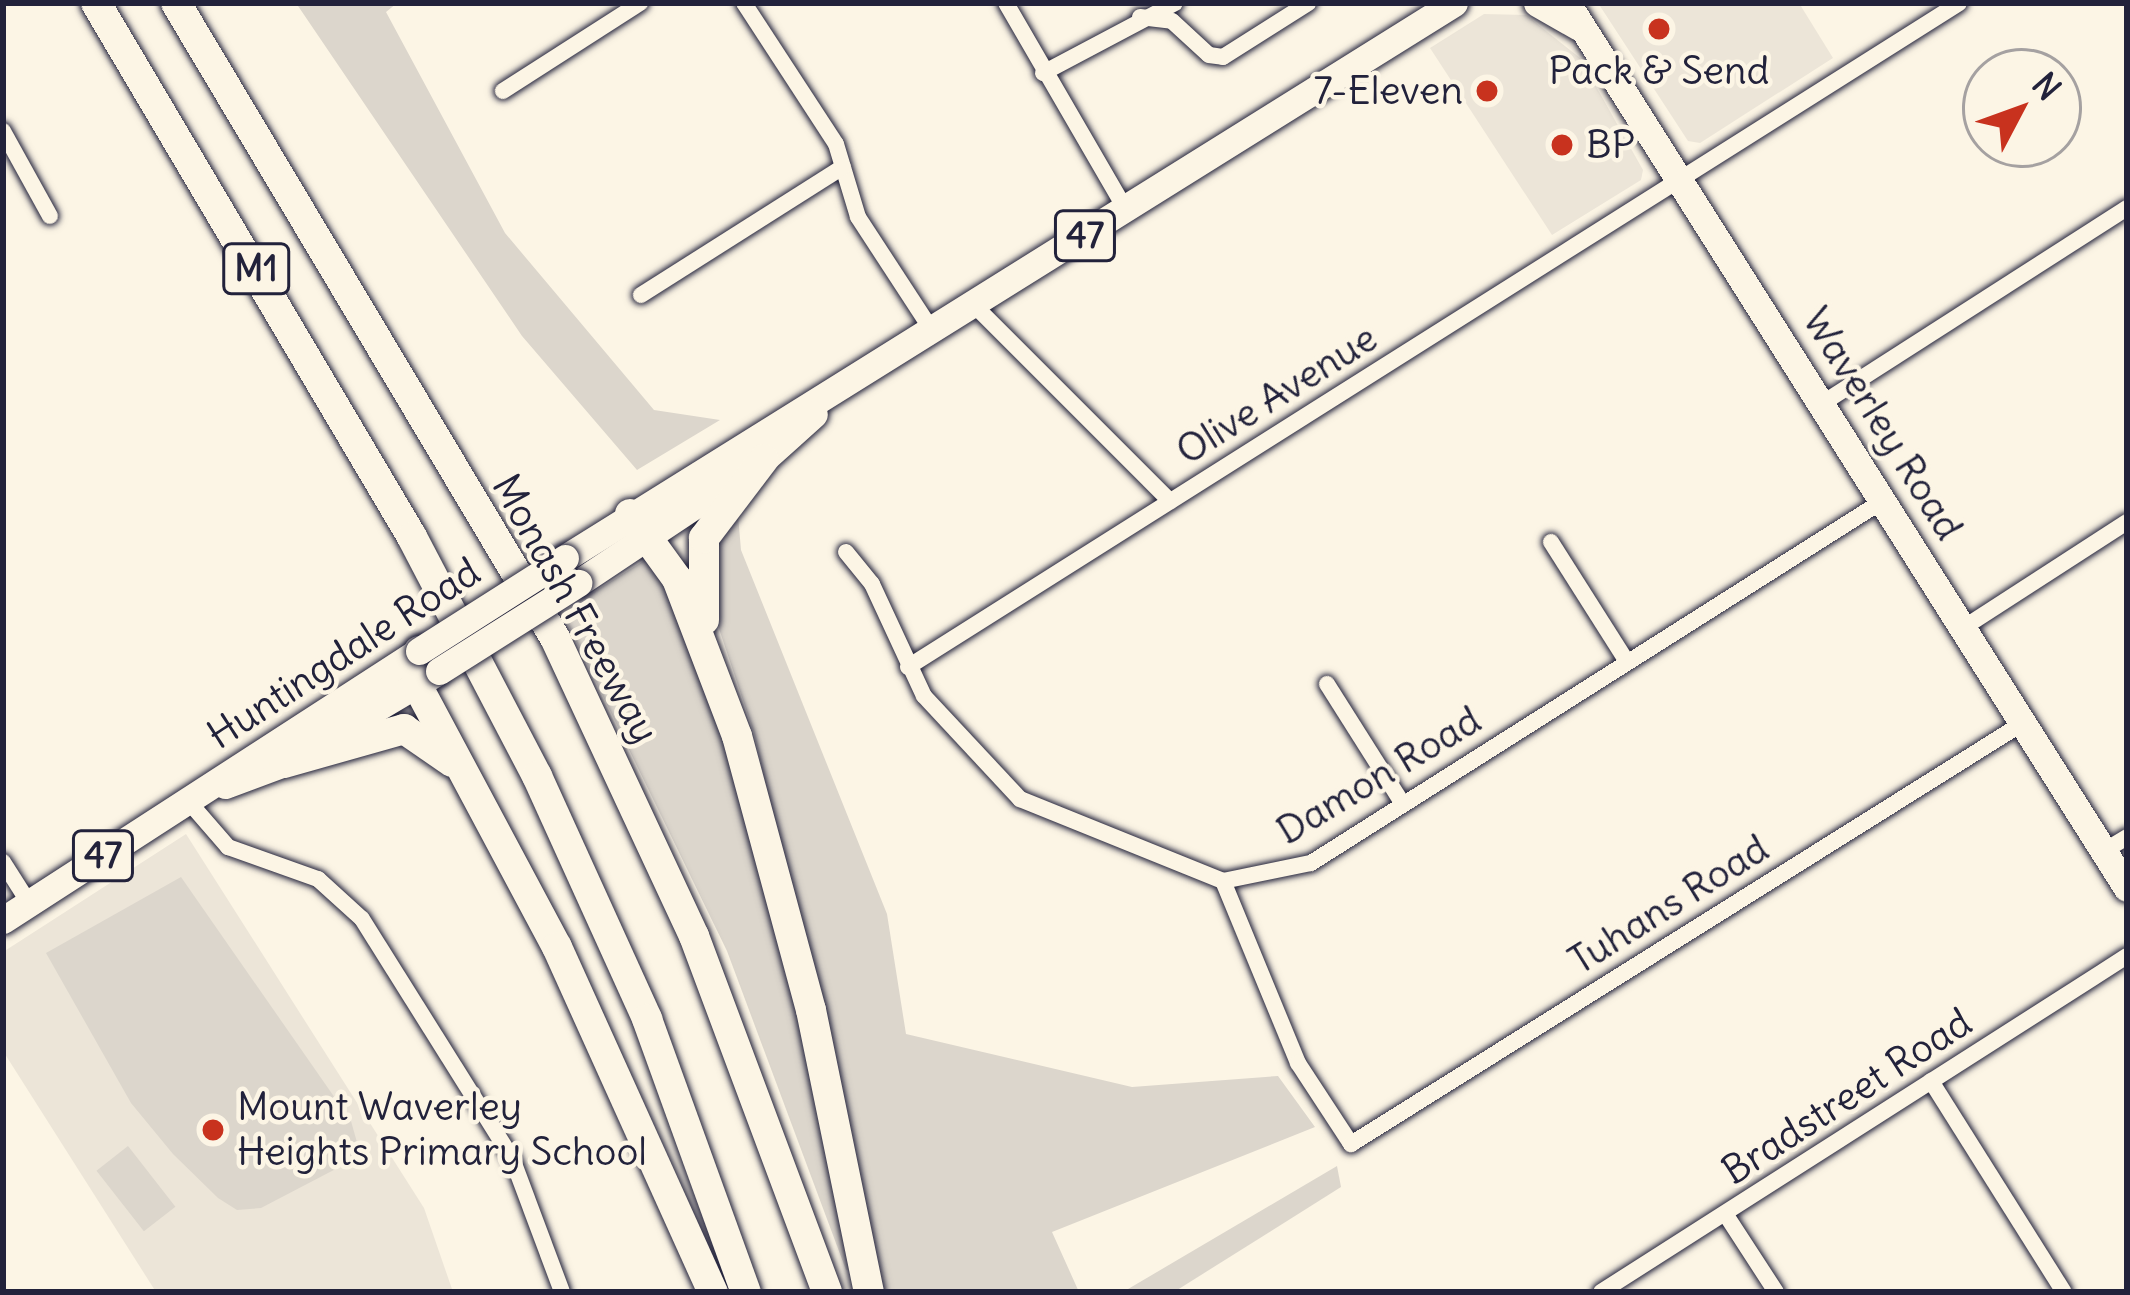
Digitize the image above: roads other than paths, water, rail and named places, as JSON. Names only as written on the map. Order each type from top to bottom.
[{"type":"highway","name":"M1","points":[[96,3],[412,537],[537,776],[647,1019],[746,1292]]},
{"type":"highway","name":"Monash Freeway","points":[[176,3],[555,638],[694,936],[827,1292]]},
{"type":"highway","points":[[709,650],[704,538],[764,459]]},
{"type":"highway","points":[[630,514],[652,536],[709,650],[799,964],[869,1292]]},
{"type":"highway","points":[[422,670],[469,778],[567,967],[713,1292]]},
{"type":"highway","points":[[284,763],[404,729],[469,778]]},
{"type":"main road","name":"Huntingdale Road","points":[[572,571],[630,514],[834,395],[1455,3]]},
{"type":"main road","points":[[1537,3],[1583,29]]},
{"type":"main road","name":"Waverley Road","points":[[1567,3],[2023,723],[2115,844],[2127,887]]},
{"type":"main road","name":"Huntingdale Road","points":[[196,797],[284,763],[572,571],[652,536],[764,459],[834,395]]},
{"type":"main road","name":"Huntingdale Road","points":[[3,920],[196,797],[263,745],[422,670]]},
{"type":"street","points":[[503,91],[640,3]]},
{"type":"street","points":[[744,3],[843,166],[858,217],[933,332]]},
{"type":"street","points":[[1006,3],[1126,209]]},
{"type":"street","points":[[1043,73],[1140,17],[1174,3]]},
{"type":"street","points":[[1140,17],[1172,21],[1209,55],[1223,56],[1308,3]]},
{"type":"street","name":"Olive Avenue","points":[[908,667],[1959,3]]},
{"type":"street","points":[[3,131],[50,216]]},
{"type":"street","points":[[641,295],[843,166]]},
{"type":"street","points":[[1823,403],[2127,208]]},
{"type":"street","points":[[975,306],[1170,501]]},
{"type":"street","name":"Damon Road","points":[[846,552],[872,584],[924,697],[1020,799],[1223,881],[1289,873],[1884,500]]},
{"type":"street","points":[[1963,628],[2127,522]]},
{"type":"street","points":[[1551,542],[1626,660]]},
{"type":"street","points":[[1327,684],[1403,804]]},
{"type":"street","name":"Tuhans Road","points":[[1223,881],[1298,1063],[1351,1144],[2023,723]]},
{"type":"street","points":[[196,797],[228,847],[318,879],[362,919],[512,1158],[562,1292]]},
{"type":"street","points":[[3,862],[29,903]]},
{"type":"street","name":"Bradstreet Road","points":[[1601,1292],[2127,956]]},
{"type":"street","points":[[1931,1081],[2064,1292]]},
{"type":"street","points":[[1726,1215],[1776,1292]]},
{"type":"place","name":"Pack & Send","points":[[1659,29]]},
{"type":"place","name":"7-Eleven","points":[[1487,91]]},
{"type":"place","name":"BP","points":[[1562,145]]},
{"type":"place","name":"Mount Waverley Heights Primary School","points":[[213,1130]]}]
